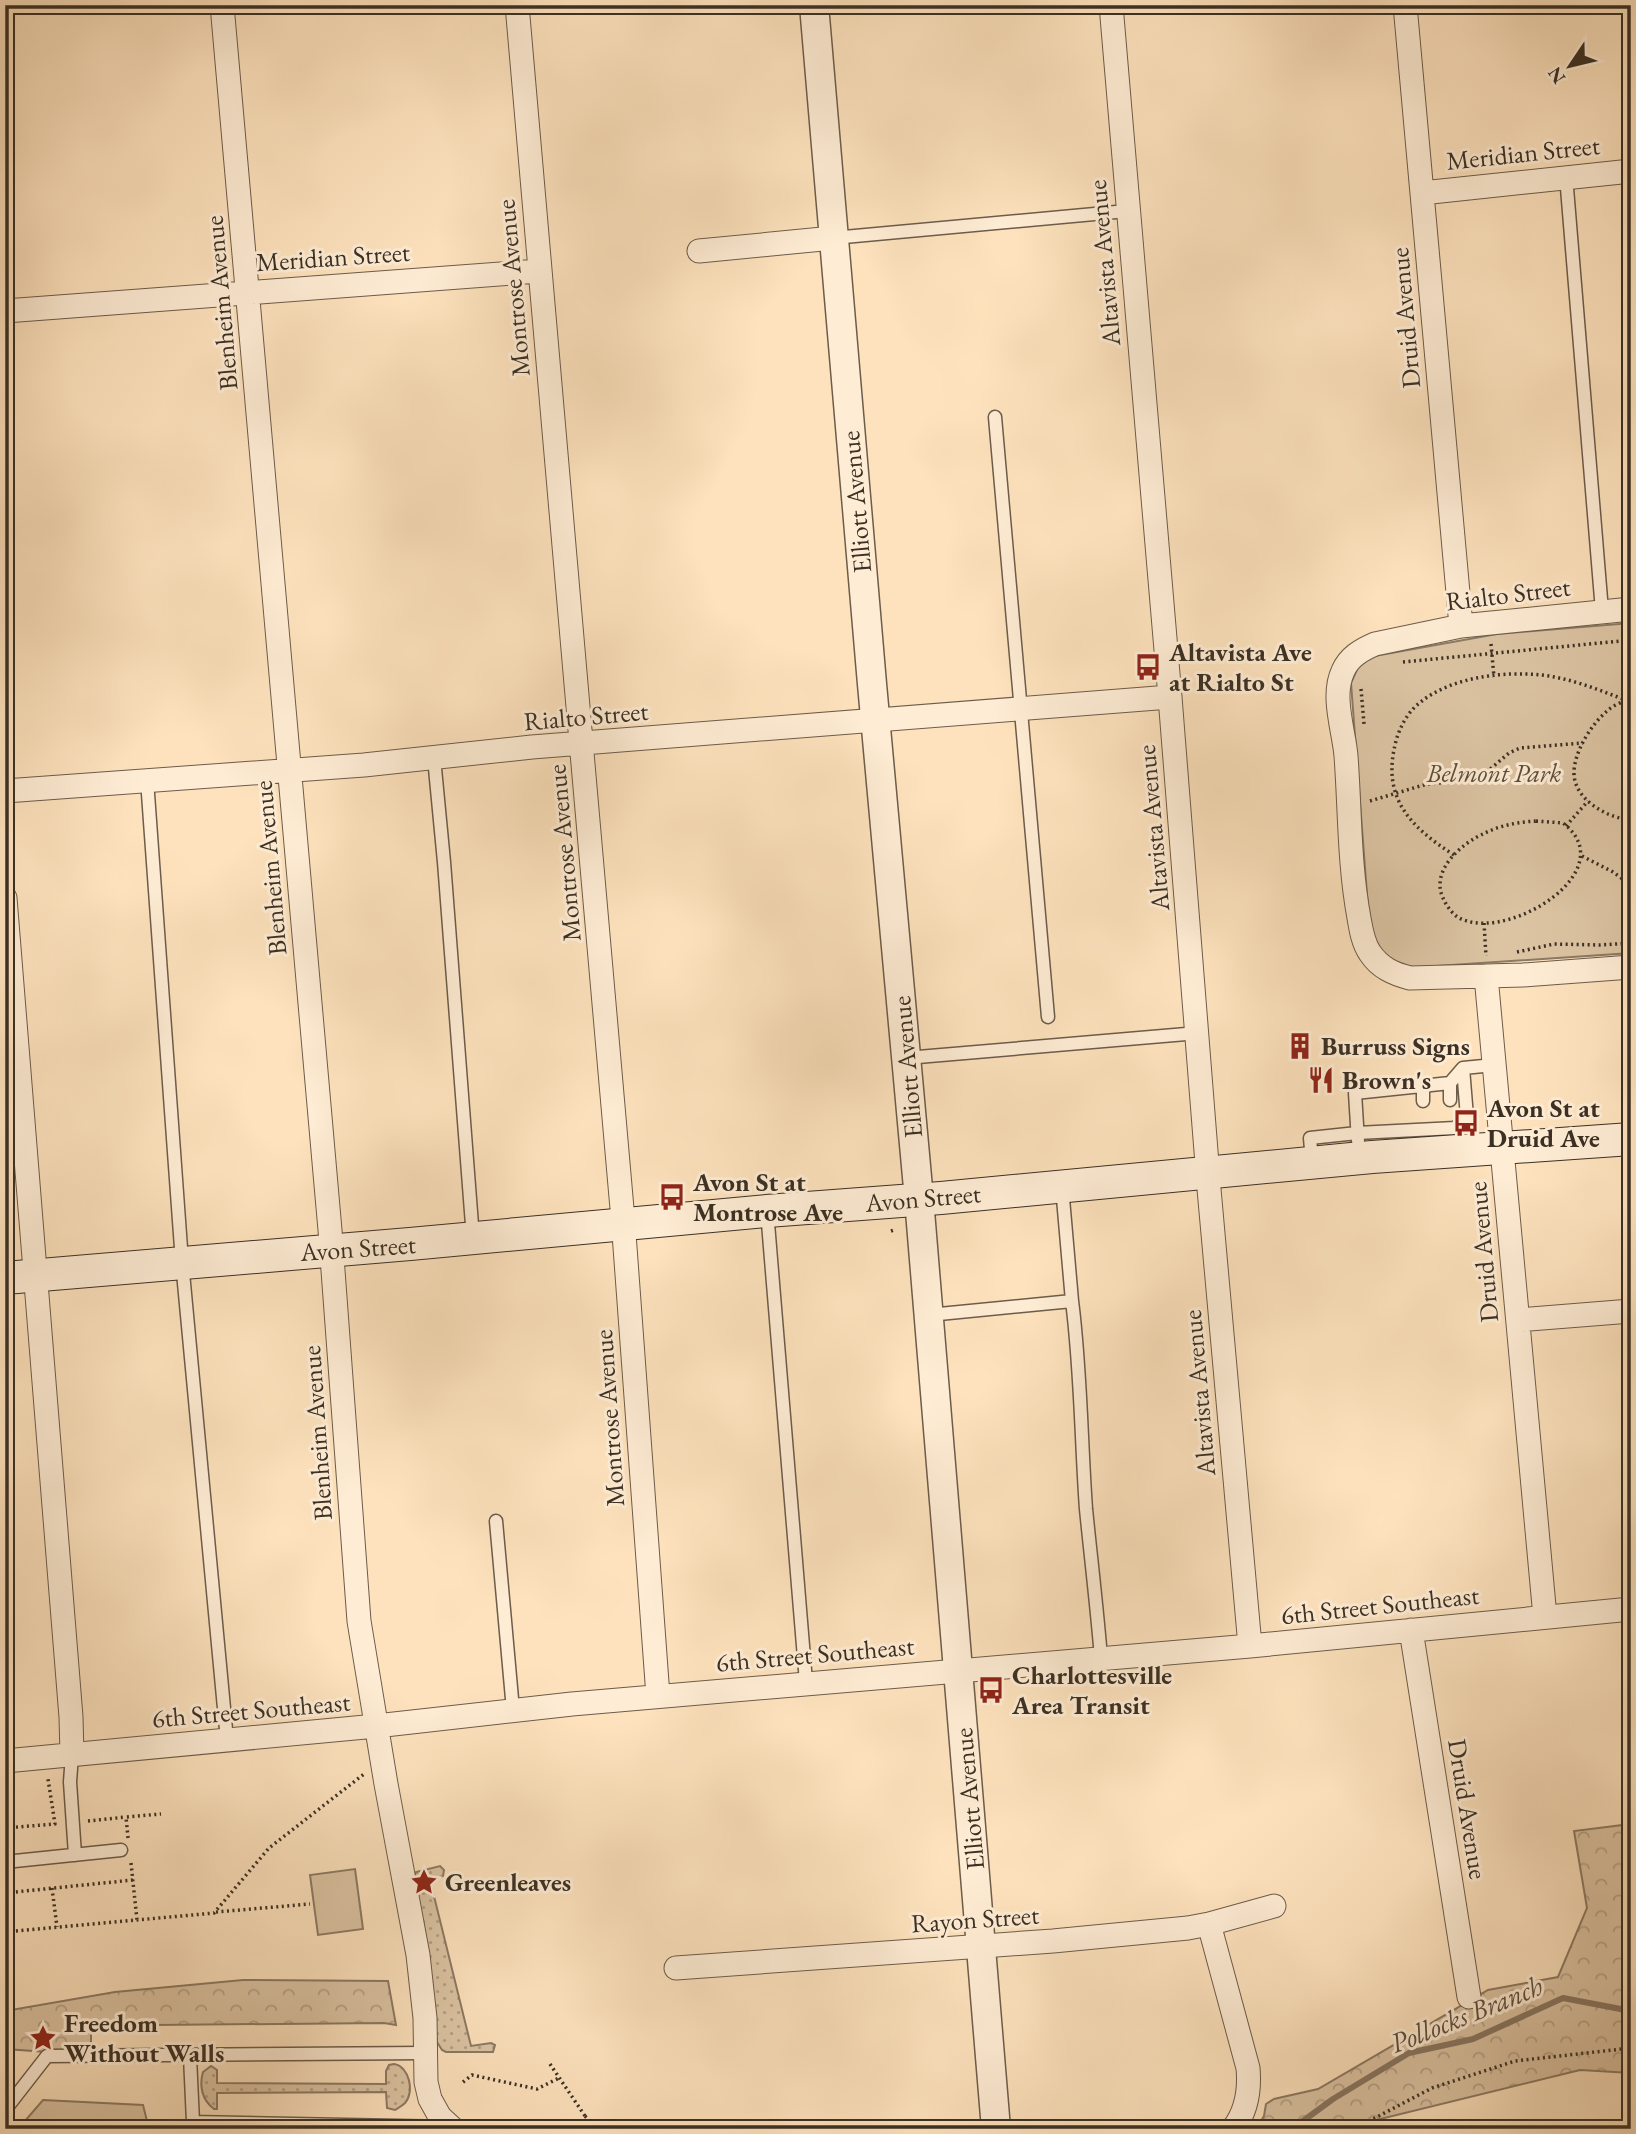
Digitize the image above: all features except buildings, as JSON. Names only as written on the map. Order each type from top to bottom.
[{"type":"main road","name":"Avon Street","points":[[21,1276],[1312,1163],[1358,1146],[1502,1148],[1631,1139]]},
{"type":"street","name":"Blenheim Avenue","points":[[222,5],[332,1250],[359,1621],[418,1955],[425,2018],[426,2082],[430,2099],[440,2117],[452,2128]]},
{"type":"street","name":"Montrose Avenue","points":[[517,5],[623,1223],[658,1696]]},
{"type":"street","name":"Elliott Avenue","points":[[814,5],[929,1315],[996,2129]]},
{"type":"street","name":"Altavista Avenue","points":[[1111,5],[1250,1646]]},
{"type":"street","name":"Druid Avenue","points":[[1405,5],[1461,626]]},
{"type":"street","name":"Meridian Street","points":[[1422,192],[1631,171]]},
{"type":"street","points":[[699,251],[833,238]]},
{"type":"street","name":"Meridian Street","points":[[5,311],[539,271]]},
{"type":"street","name":"Rialto Street","points":[[1483,963],[1410,978],[1394,974],[1380,965],[1369,953],[1363,938],[1351,860],[1346,756],[1338,691],[1343,671],[1351,658],[1363,649],[1393,640],[1461,626],[1631,609]]},
{"type":"street","name":"Rialto Street","points":[[5,791],[1170,697]]},
{"type":"street","points":[[5,898],[21,1276],[71,1717],[72,1755]]},
{"type":"street","points":[[1483,963],[1631,967]]},
{"type":"street","name":"Druid Avenue","points":[[1483,963],[1545,1617]]},
{"type":"street","points":[[1518,1320],[1631,1311]]},
{"type":"street","name":"6th Street Southeast","points":[[5,1761],[806,1682],[1250,1646],[1631,1609]]},
{"type":"street","name":"Druid Avenue","points":[[1411,1630],[1469,1997]]},
{"type":"street","name":"Rayon Street","points":[[676,1968],[981,1946],[1209,1924],[1274,1906]]},
{"type":"street","points":[[1209,1924],[1250,2083],[1247,2102],[1233,2129]]},
{"type":"lane","points":[[1566,176],[1602,611]]},
{"type":"lane","points":[[833,238],[1127,211]]},
{"type":"lane","points":[[995,417],[1048,1017]]},
{"type":"lane","points":[[434,758],[473,1238]]},
{"type":"lane","points":[[147,780],[181,1262],[227,1740]]},
{"type":"lane","points":[[906,1058],[1198,1033]]},
{"type":"lane","points":[[1450,1100],[1450,1083],[1463,1068],[1494,1065]]},
{"type":"lane","points":[[1450,1083],[1423,1086],[1395,1096],[1354,1093],[1358,1146],[1396,1127],[1450,1125],[1455,1128],[1467,1118],[1463,1068]]},
{"type":"lane","points":[[1423,1086],[1423,1101]]},
{"type":"lane","points":[[1061,1185],[1079,1354],[1086,1507],[1101,1658]]},
{"type":"lane","points":[[767,1211],[806,1682]]},
{"type":"lane","points":[[929,1315],[1072,1301]]},
{"type":"lane","points":[[496,1521],[513,1710]]},
{"type":"lane","points":[[72,1755],[70,1782],[75,1855]]},
{"type":"lane","points":[[5,1862],[121,1850]]},
{"type":"lane","points":[[5,2110],[47,2056],[190,2057],[425,2053]]},
{"type":"lane","points":[[190,2057],[193,2122],[452,2128]]},
{"type":"path","points":[[1490,634],[1494,677]]},
{"type":"path","points":[[1399,662],[1631,640]]},
{"type":"path","points":[[1454,855],[1416,827],[1406,815],[1395,793],[1392,758],[1398,734],[1409,714],[1421,701],[1444,688],[1476,678],[1523,673],[1574,680],[1629,700]]},
{"type":"path","points":[[1361,679],[1365,733]]},
{"type":"path","points":[[1629,700],[1607,710],[1583,743],[1574,775],[1577,786],[1588,801],[1610,816],[1631,820]]},
{"type":"path","points":[[1371,813],[1370,801],[1427,784],[1474,780],[1509,753],[1520,748],[1583,743]]},
{"type":"path","points":[[1442,766],[1449,782]]},
{"type":"path","points":[[1566,826],[1588,801]]},
{"type":"path","points":[[1518,822],[1563,823],[1566,826],[1581,846],[1582,856],[1569,880],[1539,909],[1502,923],[1475,923],[1458,918],[1445,903],[1440,891],[1443,869],[1454,855],[1482,834],[1518,822]]},
{"type":"path","points":[[1582,856],[1631,885]]},
{"type":"path","points":[[1483,963],[1484,923]]},
{"type":"path","points":[[1510,953],[1554,944],[1631,943]]},
{"type":"path","points":[[1483,963],[1498,954]]},
{"type":"path","points":[[214,1913],[270,1848],[382,1759]]},
{"type":"path","points":[[5,1828],[55,1824],[48,1779]]},
{"type":"path","points":[[85,1821],[126,1817]]},
{"type":"path","points":[[5,1893],[133,1880]]},
{"type":"path","points":[[52,1888],[57,1927]]},
{"type":"path","points":[[5,1932],[310,1904]]},
{"type":"path","points":[[1354,2129],[1432,2088],[1515,2061],[1631,2048]]},
{"type":"path","points":[[550,2064],[585,2116],[598,2129]]},
{"type":"path","points":[[463,2082],[472,2075],[537,2089],[559,2078]]},
{"type":"path","points":[[583,2129],[585,2116]]},
{"type":"green space","name":"Belmont Park","points":[[1631,623],[1631,953],[1406,968],[1378,955],[1369,921],[1351,683],[1359,665],[1369,657],[1497,634]]},
{"type":"green space","points":[[1631,1824],[1631,2073],[1580,2070],[1376,2120],[1374,2129],[1256,2129],[1264,2116],[1266,2104],[1274,2099],[1318,2089],[1488,1990],[1558,1977],[1587,1908],[1574,1831]]},
{"type":"green space","points":[[440,1866],[444,1870],[443,1876],[430,1880],[471,2046],[491,2043],[495,2045],[493,2052],[446,2052],[437,2042],[412,1882],[416,1872]]},
{"type":"green space","points":[[355,1869],[363,1929],[318,1935],[310,1875]]},
{"type":"green space","points":[[243,1980],[388,1981],[396,2025],[156,2025],[146,2031],[91,2031],[91,2055],[5,2049],[5,2011],[115,1992]]},
{"type":"green space","points":[[394,2064],[407,2074],[410,2086],[408,2098],[395,2110],[387,2108],[386,2092],[217,2093],[217,2109],[214,2109],[204,2097],[201,2082],[203,2072],[211,2066],[217,2070],[217,2083],[386,2084],[386,2071],[389,2065]]},
{"type":"green space","points":[[43,2100],[143,2105],[149,2129],[18,2129]]},
{"type":"waterway","name":"Pollocks Branch","points":[[1292,2129],[1333,2099],[1409,2053],[1473,2039],[1563,1998],[1631,2011]]},
{"type":"place","name":"Altavista Ave at Rialto St","points":[[1148,667]]},
{"type":"place","name":"Burruss Signs","points":[[1300,1046]]},
{"type":"place","name":"Brown's","points":[[1321,1080]]},
{"type":"place","name":"Avon St at Druid Ave","points":[[1466,1123]]},
{"type":"place","name":"Avon St at Montrose Ave","points":[[672,1197]]},
{"type":"place","name":"Charlottesville Area Transit","points":[[991,1690]]},
{"type":"place","name":"Greenleaves","points":[[424,1882]]},
{"type":"place","name":"Freedom Without Walls","points":[[43,2038]]}]
